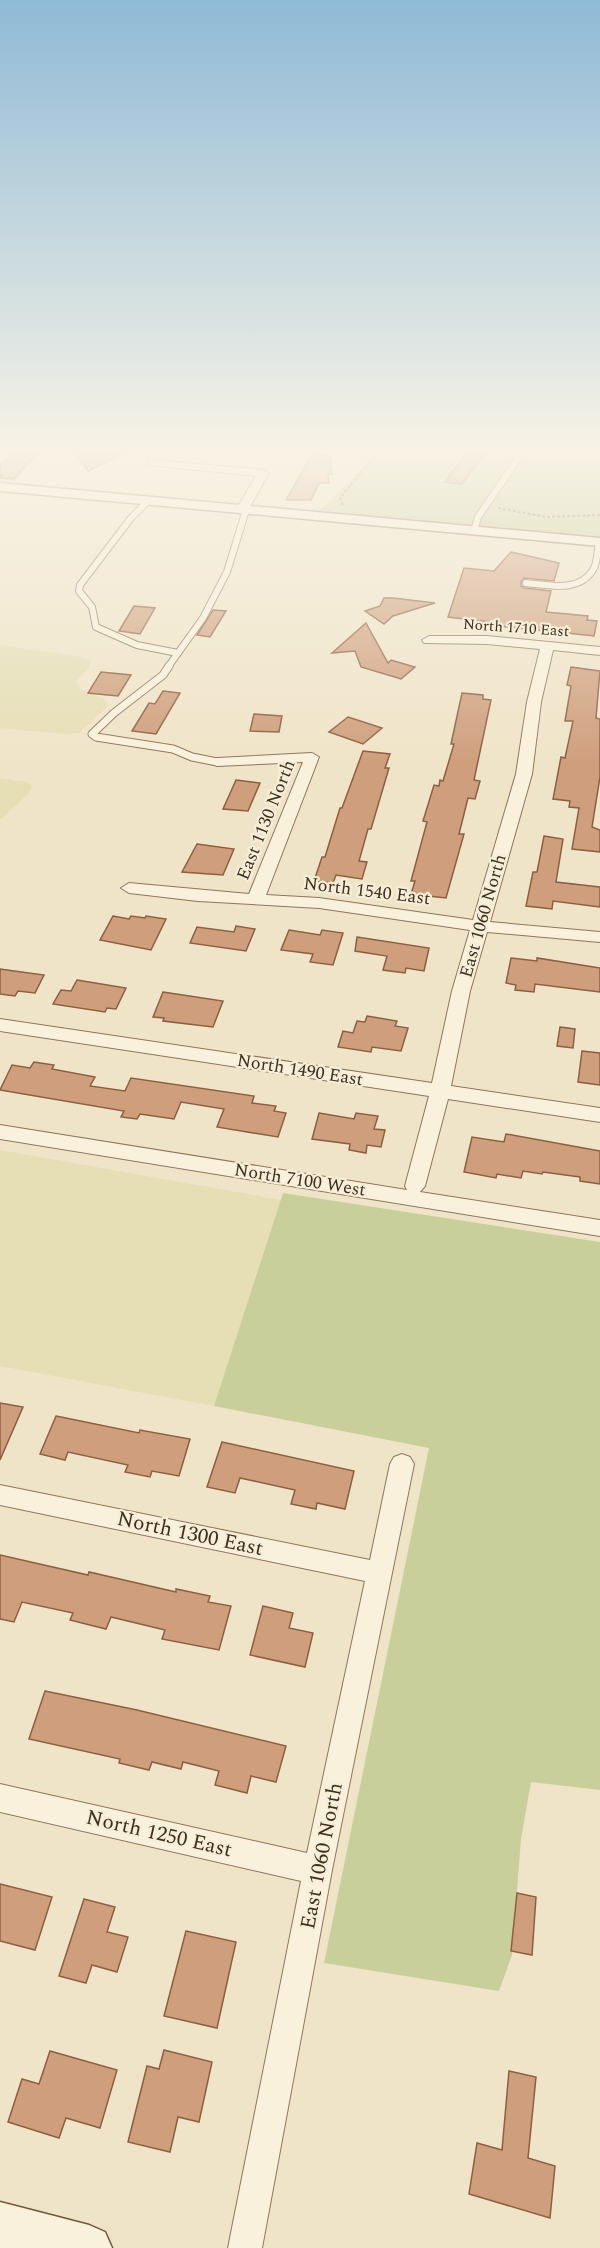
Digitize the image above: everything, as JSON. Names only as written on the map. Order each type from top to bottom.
[{"type":"main road","points":[[0,2225],[89,2248]]},
{"type":"street","name":"North 1710 East","points":[[429,640],[487,640],[600,651]]},
{"type":"street","name":"East 1060 North","points":[[415,1186],[440,1091],[461,991],[524,774],[534,702],[547,646]]},
{"type":"street","name":"East 1130 North","points":[[217,762],[312,757],[256,898]]},
{"type":"street","name":"North 1540 East","points":[[129,888],[198,896],[319,903],[481,926],[600,937]]},
{"type":"street","name":"North 1490 East","points":[[0,1025],[600,1115]]},
{"type":"street","name":"North 7100 West","points":[[0,1132],[600,1228]]},
{"type":"street","name":"East 1060 North","points":[[245,2248],[318,1870],[402,1464]]},
{"type":"street","name":"North 1300 East","points":[[0,1495],[380,1573]]},
{"type":"street","name":"North 1250 East","points":[[0,1798],[318,1870]]},
{"type":"lane","points":[[105,552],[80,585],[79,591],[92,607],[96,627],[137,645],[178,653]]},
{"type":"lane","points":[[217,762],[192,757],[173,749],[96,737],[92,734],[114,713],[162,675],[203,618],[227,572],[233,552]]},
{"type":"lane","points":[[526,583],[560,586],[583,581],[593,570],[597,552]]},
{"type":"shaded area","points":[[0,645],[91,660],[89,668],[76,681],[81,689],[104,699],[109,705],[79,733],[65,734],[0,728]]},
{"type":"shaded area","points":[[0,778],[27,782],[32,786],[29,793],[0,820]]},
{"type":"shaded area","points":[[0,1150],[281,1200],[214,1406],[0,1366]]},
{"type":"green space","points":[[283,1193],[600,1242],[600,1790],[531,1782],[521,1839],[512,1955],[499,1991],[324,1963],[429,1448],[214,1406]]},
{"type":"building","points":[[511,552],[559,563],[554,581],[524,578],[521,586],[551,591],[546,612],[588,616],[587,620],[597,621],[594,636],[498,626],[499,623],[448,617],[464,568],[494,571]]},
{"type":"building","points":[[384,598],[435,603],[393,616],[384,624],[365,611],[380,606]]},
{"type":"building","points":[[134,606],[155,608],[140,634],[119,631]]},
{"type":"building","points":[[213,610],[226,611],[210,637],[197,635]]},
{"type":"building","points":[[366,623],[388,663],[391,660],[415,667],[401,679],[361,667],[355,651],[332,653]]},
{"type":"building","points":[[571,667],[600,671],[596,718],[600,719],[600,777],[592,827],[600,830],[600,852],[572,849],[579,808],[569,807],[570,801],[553,799],[561,757],[565,758],[573,721],[565,721],[571,686],[567,685]]},
{"type":"building","points":[[101,672],[131,675],[118,696],[88,693]]},
{"type":"building","points":[[163,691],[180,693],[156,734],[132,731],[149,703],[155,704]]},
{"type":"building","points":[[462,693],[483,695],[483,699],[491,700],[474,780],[480,781],[475,799],[468,798],[459,834],[464,834],[446,898],[411,894],[415,881],[411,881],[427,822],[423,821],[434,785],[439,786],[440,780],[443,781],[454,744],[451,744]]},
{"type":"building","points":[[254,714],[282,716],[279,732],[250,731]]},
{"type":"building","points":[[348,717],[382,728],[363,744],[329,732]]},
{"type":"building","points":[[363,751],[390,754],[385,768],[389,768],[359,861],[367,862],[362,879],[336,875],[333,883],[314,881],[322,857],[325,857],[340,808],[342,808]]},
{"type":"building","points":[[236,780],[260,783],[248,811],[223,809]]},
{"type":"building","points":[[544,836],[563,839],[556,882],[600,887],[600,907],[553,901],[552,909],[526,906],[533,872],[537,872]]},
{"type":"building","points":[[197,844],[234,849],[223,875],[182,872]]},
{"type":"building","points":[[113,916],[129,919],[131,916],[145,918],[146,916],[166,919],[151,950],[100,940]]},
{"type":"building","points":[[236,926],[255,929],[246,951],[190,943],[197,927],[234,932]]},
{"type":"building","points":[[289,930],[320,935],[322,930],[343,933],[333,965],[310,962],[313,954],[281,950]]},
{"type":"building","points":[[357,937],[429,948],[424,971],[406,968],[405,973],[383,970],[387,956],[355,951]]},
{"type":"building","points":[[511,958],[537,961],[537,958],[600,968],[600,992],[535,984],[534,992],[515,990],[516,985],[506,983]]},
{"type":"building","points":[[0,969],[44,975],[35,993],[18,991],[15,996],[0,994]]},
{"type":"building","points":[[77,980],[126,988],[116,1009],[107,1008],[105,1012],[53,1004],[61,990],[71,991]]},
{"type":"building","points":[[163,992],[223,1001],[213,1027],[163,1021],[164,1018],[153,1017]]},
{"type":"building","points":[[367,1016],[397,1021],[395,1026],[408,1028],[401,1051],[372,1047],[371,1052],[338,1047],[343,1031],[353,1033],[357,1021],[365,1022]]},
{"type":"building","points":[[560,1027],[575,1029],[573,1048],[557,1046]]},
{"type":"building","points":[[582,1051],[600,1053],[600,1085],[578,1082]]},
{"type":"building","points":[[34,1062],[54,1065],[52,1069],[95,1077],[90,1086],[125,1091],[131,1078],[254,1096],[252,1103],[276,1106],[274,1111],[286,1113],[278,1137],[217,1127],[224,1109],[181,1102],[174,1119],[140,1114],[137,1119],[121,1117],[124,1111],[0,1090],[12,1065],[30,1068]]},
{"type":"building","points":[[319,1113],[354,1119],[356,1113],[378,1116],[374,1129],[385,1130],[381,1147],[367,1145],[366,1153],[349,1150],[350,1144],[312,1139]]},
{"type":"building","points":[[506,1134],[600,1151],[600,1184],[580,1181],[580,1177],[543,1172],[542,1174],[523,1171],[521,1178],[497,1174],[496,1178],[464,1172],[472,1137],[504,1142]]},
{"type":"building","points":[[0,1403],[23,1407],[0,1460]]},
{"type":"building","points":[[56,1416],[139,1433],[140,1430],[190,1439],[179,1476],[152,1471],[150,1477],[125,1472],[128,1465],[68,1452],[65,1460],[40,1454]]},
{"type":"building","points":[[222,1442],[354,1471],[345,1509],[317,1503],[316,1509],[291,1504],[295,1490],[240,1478],[235,1493],[207,1487]]},
{"type":"building","points":[[0,1555],[88,1575],[89,1572],[176,1592],[176,1589],[210,1596],[208,1602],[231,1606],[219,1650],[162,1639],[165,1630],[111,1617],[106,1629],[70,1620],[73,1613],[22,1602],[14,1622],[0,1619]]},
{"type":"building","points":[[263,1606],[293,1613],[289,1628],[313,1633],[305,1667],[250,1655]]},
{"type":"building","points":[[45,1691],[137,1710],[286,1746],[276,1782],[251,1776],[247,1793],[215,1785],[219,1771],[183,1762],[181,1769],[152,1762],[149,1770],[119,1763],[120,1759],[29,1739]]},
{"type":"building","points":[[0,1884],[52,1897],[35,1950],[0,1941]]},
{"type":"building","points":[[517,1893],[536,1897],[532,1955],[511,1951]]},
{"type":"building","points":[[84,1899],[115,1907],[107,1932],[128,1937],[117,1972],[92,1965],[86,1983],[59,1976]]},
{"type":"building","points":[[186,1931],[236,1942],[217,2028],[164,2016]]},
{"type":"building","points":[[164,2050],[212,2062],[199,2122],[178,2117],[170,2152],[128,2142],[147,2066],[159,2069]]},
{"type":"building","points":[[50,2051],[117,2070],[100,2128],[66,2118],[59,2138],[8,2122],[22,2079],[39,2084]]},
{"type":"building","points":[[509,2071],[536,2077],[528,2158],[555,2166],[550,2218],[469,2194],[477,2143],[502,2150]]}]
